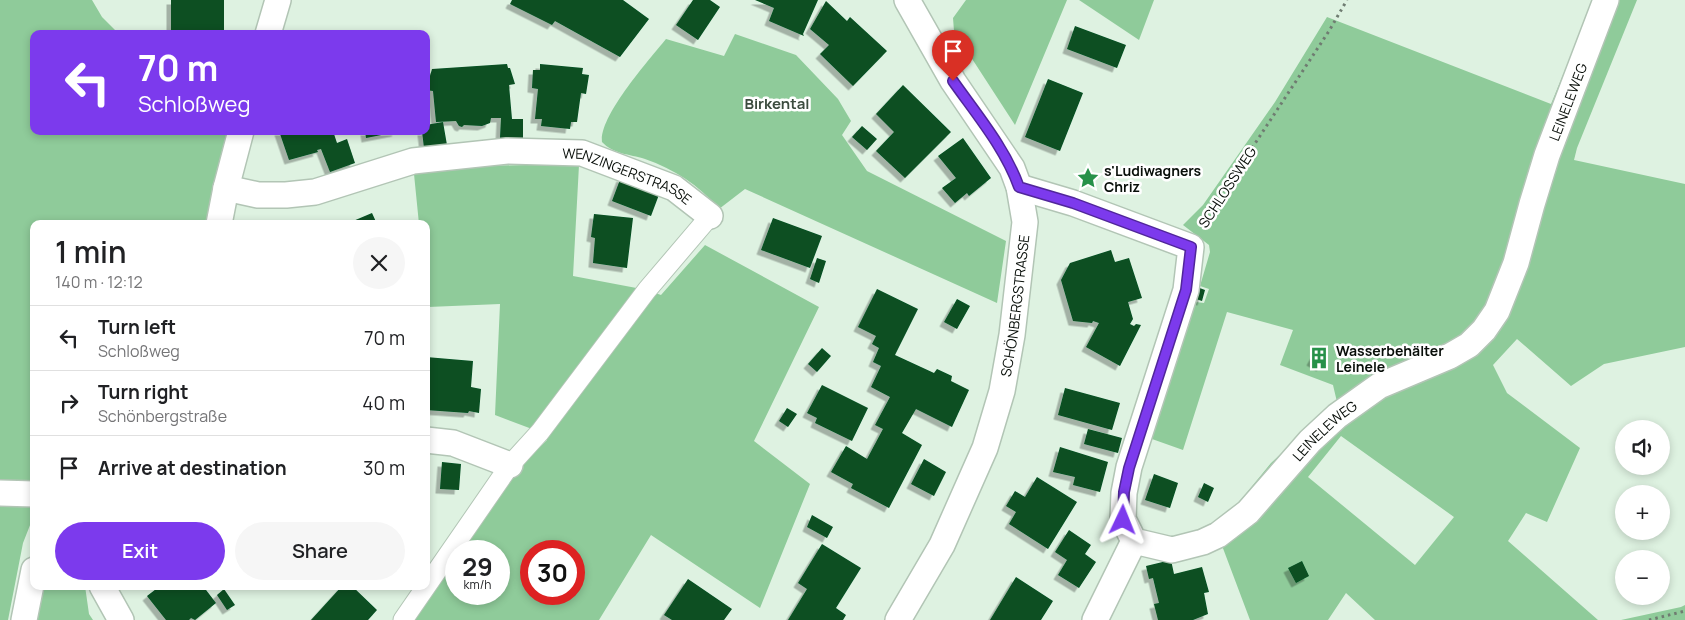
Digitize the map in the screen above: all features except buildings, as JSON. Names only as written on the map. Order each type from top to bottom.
[{"type":"street","points":[[269,30],[278,0]]},
{"type":"street","name":"SCHÖNBERGSTRASSE","points":[[898,620],[942,545],[985,448],[1002,391],[1012,334],[1025,222],[1019,187],[1012,168],[953,81],[907,0]]},
{"type":"street","name":"LEINELEWEG","points":[[1134,541],[1172,550],[1203,542],[1218,535],[1248,512],[1310,441],[1337,416],[1379,386],[1450,356],[1469,345],[1484,330],[1497,311],[1516,263],[1547,154],[1606,0]]},
{"type":"street","points":[[220,220],[240,135]]},
{"type":"street","name":"WENZINGERSTRASSE","points":[[226,188],[258,196],[286,195],[315,192],[413,161],[508,151],[582,153],[674,188],[710,216],[647,290],[540,432],[510,465],[430,581]]},
{"type":"street","points":[[1019,187],[1073,203],[1191,247],[1186,290],[1129,468],[1124,492],[1123,520],[1134,541],[1095,620]]},
{"type":"street","points":[[430,440],[453,443],[510,465]]},
{"type":"street","points":[[0,493],[30,494]]},
{"type":"street","points":[[24,620],[30,590]]},
{"type":"street","points":[[104,590],[121,620]]},
{"type":"street","name":"WENZINGERSTRASSE","points":[[403,620],[424,590]]},
{"type":"path","name":"SCHLOSSWEG","points":[[1191,247],[1206,217],[1329,31],[1347,0]]},
{"type":"path","points":[[1650,620],[1685,611]]},
{"type":"green space","points":[[0,0],[92,0],[102,17],[115,30],[30,30],[30,135],[229,135],[210,220],[30,220],[30,525],[23,543],[8,620],[0,620]]},
{"type":"green space","points":[[966,0],[1067,0],[1015,125],[954,31],[953,18]]},
{"type":"green space","points":[[1079,0],[1154,0],[1139,40]]},
{"type":"green space","points":[[1594,0],[1637,0],[1577,148],[1574,160],[1685,184],[1685,347],[1604,364],[1571,386],[1517,339],[1493,365],[1507,393],[1580,448],[1547,522],[1526,513],[1508,541],[1598,620],[1375,620],[1346,593],[1328,620],[1250,620],[1218,535],[1221,517],[1231,512],[1271,463],[1337,402],[1333,385],[1280,365],[1293,330],[1227,312],[1183,450],[1152,439],[1196,302],[1204,303],[1209,289],[1200,286],[1210,252],[1209,245],[1183,225],[1203,205],[1275,102],[1327,17],[1551,104]],"holes":[[[1341,436],[1454,517],[1415,565],[1308,477]]]},
{"type":"green space","points":[[735,34],[796,55],[838,99],[851,121],[842,135],[867,171],[1006,241],[997,303],[745,189],[719,209],[703,192],[676,173],[645,159],[611,149],[602,142],[603,131],[616,104],[637,74],[666,39],[724,56]]},
{"type":"green space","points":[[579,165],[573,276],[647,290],[661,295],[705,245],[819,307],[754,441],[810,484],[760,608],[651,535],[599,620],[414,620],[445,573],[445,605],[510,605],[510,540],[468,540],[515,472],[547,440],[540,432],[495,415],[500,304],[430,307],[430,220],[419,220],[414,174],[481,166]]},
{"type":"green space","points":[[42,590],[86,590],[89,614],[93,620],[35,620]]},
{"type":"green space","points":[[1685,605],[1685,620],[1621,620],[1681,607]]},
{"type":"place","name":"s'Ludiwagners Chriz","points":[[1088,178]]},
{"type":"place","name":"Wasserbehälter Leinele","points":[[1319,358]]},
{"type":"district","name":"Birkental","points":[[777,103]]},
{"type":"route","points":[[953,81],[996,142],[1012,168],[1019,187],[1073,203],[1191,247],[1186,290],[1129,468],[1124,492],[1123,520]]}]
